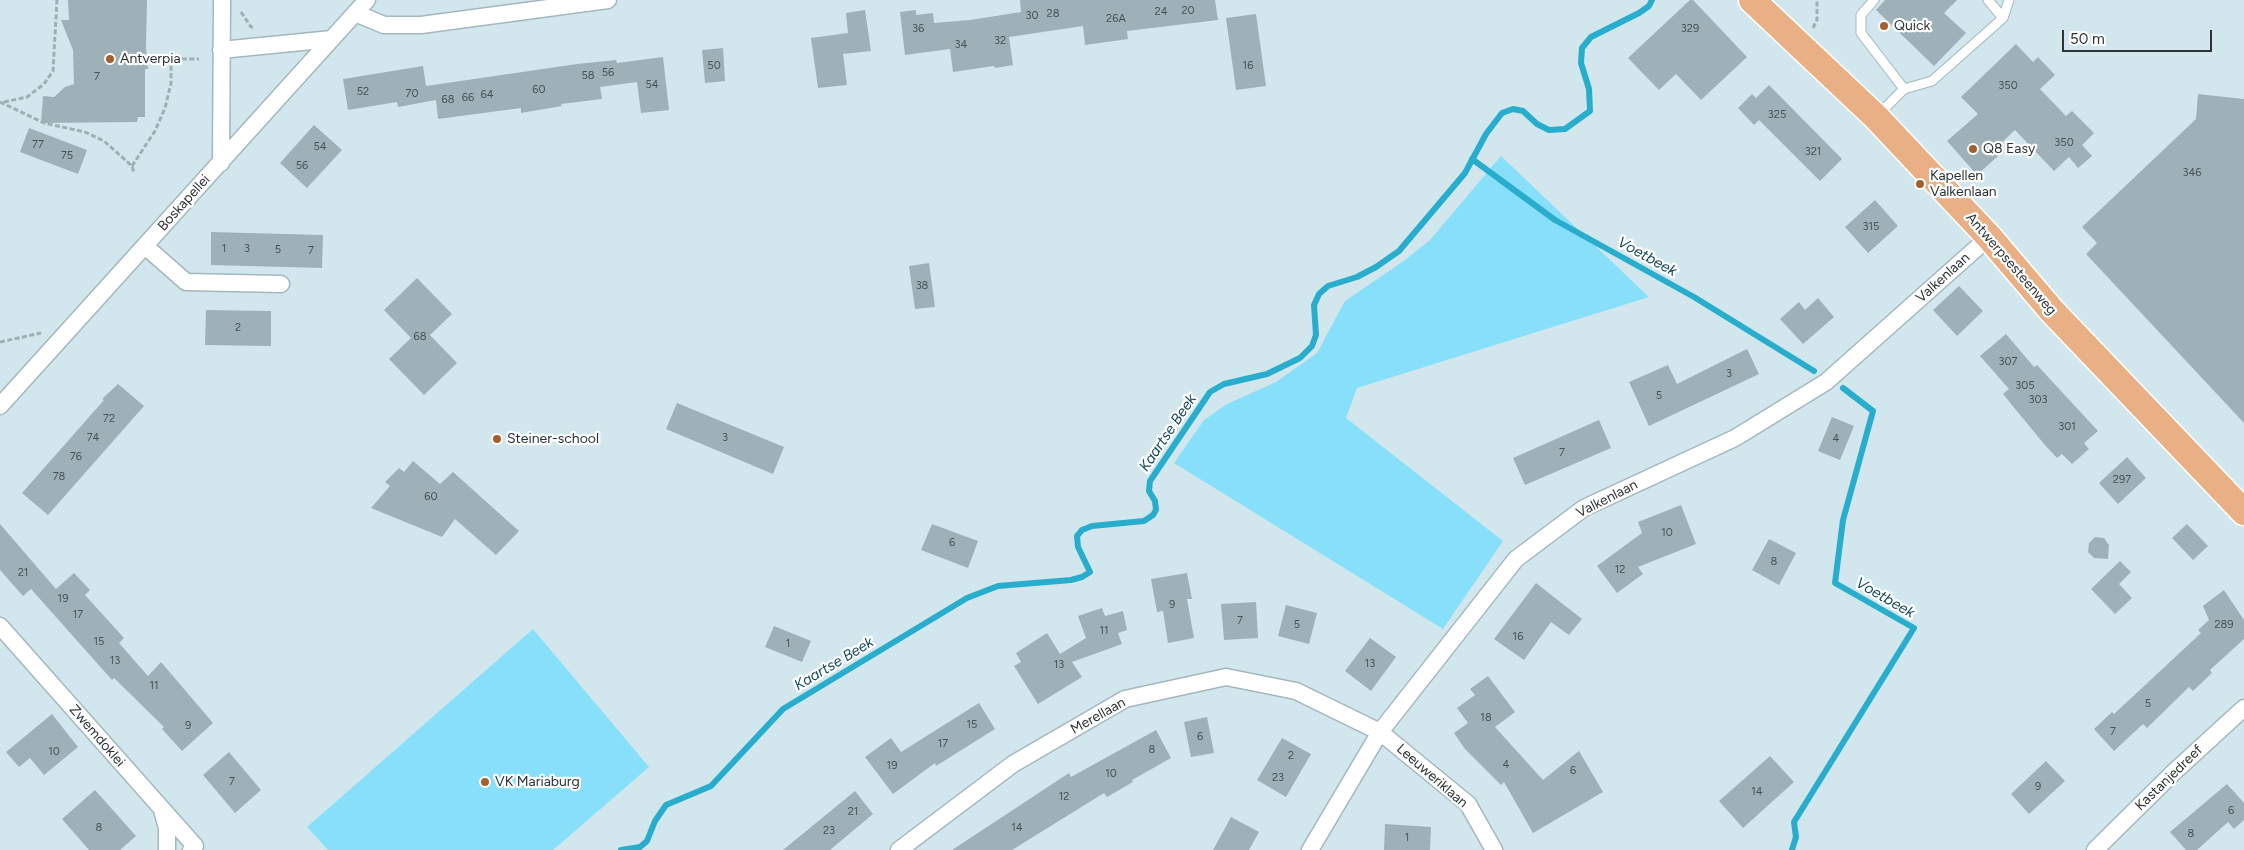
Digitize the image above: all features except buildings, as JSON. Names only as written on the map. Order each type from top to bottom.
[{"type":"main road","name":"Antwerpsesteenweg","points":[[1752,0],[1876,117],[1989,237],[2052,311],[2244,512]]},
{"type":"street","points":[[221,163],[222,0]]},
{"type":"street","name":"Boskapellei","points":[[0,406],[367,0]]},
{"type":"street","points":[[355,13],[384,25],[421,25],[608,0]]},
{"type":"street","points":[[222,50],[332,39]]},
{"type":"street","name":"Valkenlaan","points":[[1310,850],[1380,732],[1516,559],[1584,508],[1736,438],[1826,382],[1989,237]]},
{"type":"street","points":[[145,246],[186,282],[281,284]]},
{"type":"street","name":"Zwemdoklei","points":[[0,626],[161,808],[193,848]]},
{"type":"street","name":"Merellaan","points":[[899,850],[1013,764],[1125,699],[1226,677],[1296,691],[1380,732]]},
{"type":"street","name":"Kastanjedreef","points":[[2095,850],[2174,772],[2244,708]]},
{"type":"street","name":"Leeuweriklaan","points":[[1380,732],[1468,804],[1494,850]]},
{"type":"street","points":[[161,808],[167,828],[167,850]]},
{"type":"lane","points":[[1874,0],[1862,15],[1861,33],[1904,89]]},
{"type":"lane","points":[[1988,0],[2003,18]]},
{"type":"lane","points":[[1876,117],[1904,89],[1932,81],[2003,18],[2009,0]]},
{"type":"path","points":[[2,102],[27,97],[44,84],[53,71],[58,0]]},
{"type":"path","points":[[240,11],[251,27],[261,26]]},
{"type":"path","points":[[132,166],[155,131],[165,108],[171,83],[171,59],[199,59]]},
{"type":"path","points":[[2,102],[44,123],[86,132],[98,138],[132,166],[134,174]]},
{"type":"path","points":[[0,342],[44,332]]},
{"type":"shaded area","points":[[1501,156],[1649,297],[1357,388],[1346,418],[1503,541],[1443,629],[1174,463],[1204,420],[1227,404],[1276,382],[1317,353],[1345,301],[1405,260],[1430,240]]},
{"type":"shaded area","points":[[533,629],[649,767],[553,850],[328,850],[307,827]]},
{"type":"waterway","name":"Kaartse Beek","points":[[621,850],[640,847],[647,841],[655,821],[666,805],[711,786],[783,709],[967,598],[998,586],[1071,580],[1082,577],[1090,572],[1078,547],[1077,536],[1082,530],[1092,526],[1144,521],[1153,515],[1156,510],[1155,501],[1149,491],[1150,481],[1210,392],[1224,384],[1267,374],[1300,358],[1312,346],[1316,335],[1314,305],[1319,294],[1328,286],[1357,277],[1376,267],[1399,251],[1465,173],[1486,134],[1502,113],[1513,109],[1523,111],[1537,124],[1549,130],[1565,129],[1590,111],[1589,89],[1581,63],[1582,48],[1591,37],[1639,13],[1649,6],[1652,0]]},
{"type":"waterway","name":"Voetbeek","points":[[1472,159],[1555,220],[1694,297],[1814,371]]},
{"type":"waterway","name":"Voetbeek","points":[[1792,850],[1796,837],[1794,822],[1914,628],[1835,583],[1843,520],[1873,411],[1843,388]]},
{"type":"place","name":"Quick","points":[[1884,26]]},
{"type":"place","name":"Antverpia","points":[[110,59]]},
{"type":"place","name":"Q8 Easy","points":[[1973,149]]},
{"type":"place","name":"Kapellen Valkenlaan","points":[[1920,184]]},
{"type":"place","name":"Steiner-school","points":[[497,439]]},
{"type":"place","name":"VK Mariaburg","points":[[485,782]]}]
